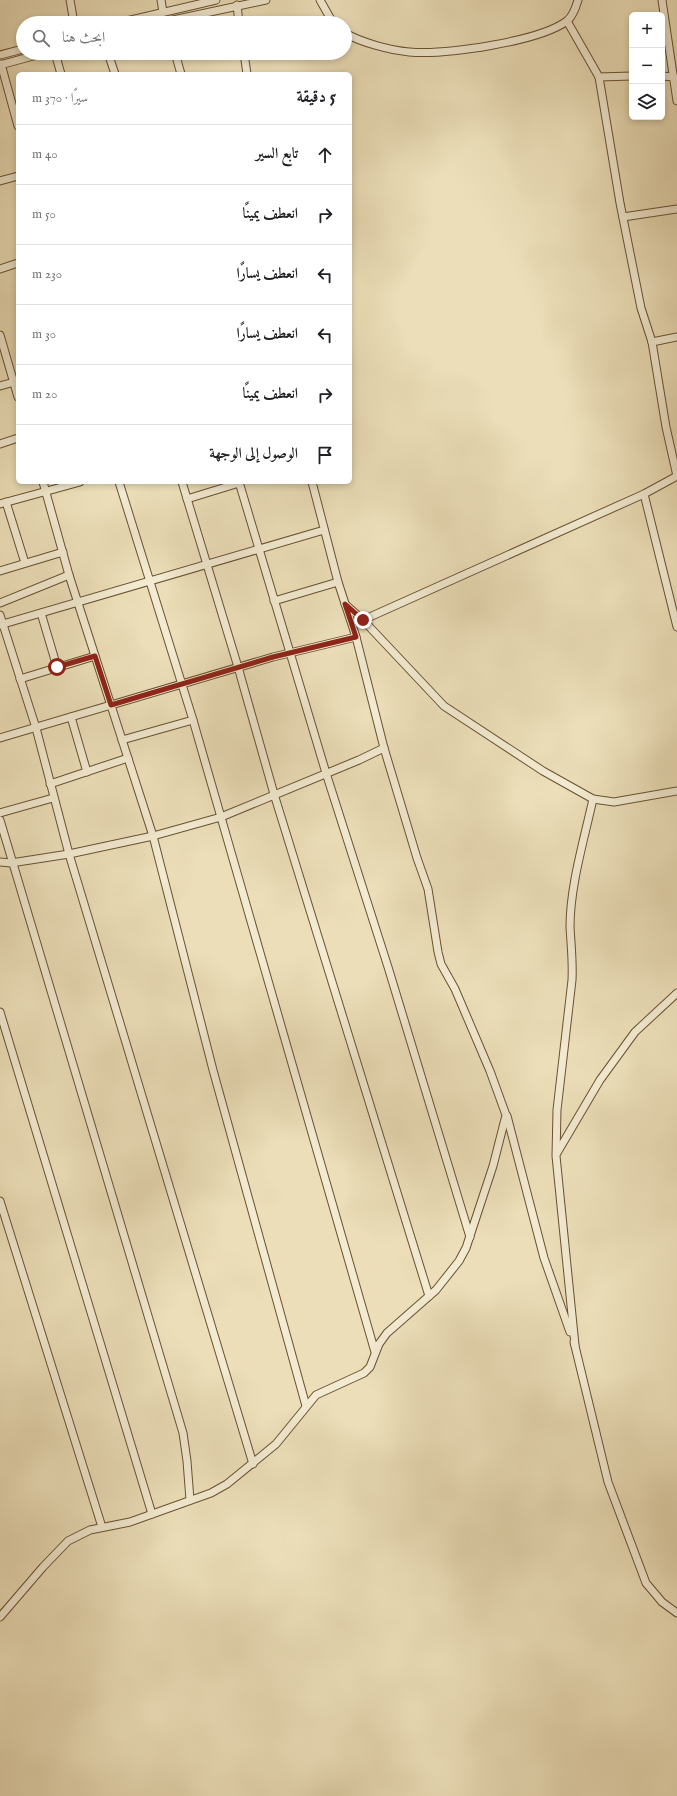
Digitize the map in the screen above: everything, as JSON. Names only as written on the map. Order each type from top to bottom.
[{"type":"street","points":[[70,0],[73,16]]},
{"type":"street","points":[[161,0],[163,12]]},
{"type":"street","points":[[147,16],[216,0]]},
{"type":"street","points":[[190,16],[266,0]]},
{"type":"street","points":[[320,0],[329,16]]},
{"type":"street","points":[[352,36],[370,43],[409,52],[464,51],[524,38],[567,21],[573,14],[578,0]]},
{"type":"street","points":[[662,0],[675,65],[677,101]]},
{"type":"street","points":[[237,5],[239,16]]},
{"type":"street","points":[[363,620],[644,494],[677,476],[666,427],[652,342],[641,308],[623,217],[599,77],[567,21]]},
{"type":"street","points":[[0,55],[16,50]]},
{"type":"street","points":[[16,119],[1,65],[19,60]]},
{"type":"street","points":[[57,60],[61,72]]},
{"type":"street","points":[[110,60],[114,72]]},
{"type":"street","points":[[176,60],[180,72]]},
{"type":"street","points":[[245,60],[247,72]]},
{"type":"street","points":[[599,77],[629,76]]},
{"type":"street","points":[[665,76],[676,78]]},
{"type":"street","points":[[0,181],[16,177]]},
{"type":"street","points":[[623,217],[677,209]]},
{"type":"street","points":[[0,269],[16,264]]},
{"type":"street","points":[[0,335],[16,382],[0,386]]},
{"type":"street","points":[[652,342],[677,337]]},
{"type":"street","points":[[0,444],[16,439]]},
{"type":"street","points":[[43,484],[78,603],[153,836],[213,1070],[306,1406]]},
{"type":"street","points":[[25,563],[3,503],[72,484]]},
{"type":"street","points":[[120,484],[193,720],[375,1352]]},
{"type":"street","points":[[183,484],[238,667],[274,794],[429,1296]]},
{"type":"street","points":[[187,499],[236,484]]},
{"type":"street","points":[[239,484],[326,773],[388,967],[470,1238]]},
{"type":"street","points":[[312,484],[338,582],[356,637],[384,748],[417,858],[428,889],[441,964],[455,990],[490,1071],[506,1115],[544,1258],[575,1345],[608,1482],[646,1583],[662,1602],[677,1614]]},
{"type":"street","points":[[644,494],[677,627]]},
{"type":"street","points":[[2,624],[324,530]]},
{"type":"street","points":[[0,571],[63,552]]},
{"type":"street","points":[[0,603],[69,574]]},
{"type":"street","points":[[274,601],[338,582]]},
{"type":"street","points":[[345,604],[363,620],[444,706],[542,772],[593,799],[614,802],[677,791]]},
{"type":"street","points":[[41,613],[57,667]]},
{"type":"street","points":[[0,615],[36,728],[53,798],[69,854],[254,1464]]},
{"type":"street","points":[[0,738],[290,652],[356,637]]},
{"type":"street","points":[[20,679],[95,656]]},
{"type":"street","points":[[71,717],[87,772]]},
{"type":"street","points":[[122,740],[193,720]]},
{"type":"street","points":[[0,862],[11,862],[69,854],[153,836],[221,816],[384,748]]},
{"type":"street","points":[[50,784],[128,758]]},
{"type":"street","points":[[0,813],[53,798]]},
{"type":"street","points":[[575,1345],[556,1156],[557,1110],[572,980],[573,963],[570,927],[572,901],[593,799]]},
{"type":"street","points":[[0,820],[11,862],[183,1433],[188,1461],[190,1500]]},
{"type":"street","points":[[556,1156],[600,1080],[630,1038],[677,993]]},
{"type":"street","points":[[0,1012],[152,1514]]},
{"type":"street","points":[[0,1617],[43,1567],[68,1541],[90,1530],[130,1522],[190,1500],[227,1484],[254,1464],[276,1444],[316,1395],[356,1379],[364,1373],[370,1367],[375,1352],[387,1333],[436,1290],[459,1261],[470,1238],[493,1166],[506,1115]]},
{"type":"street","points":[[0,1201],[4,1226],[102,1527]]},
{"type":"route","points":[[57,667],[95,656],[111,705],[273,657],[356,637],[345,604],[363,620]]}]
